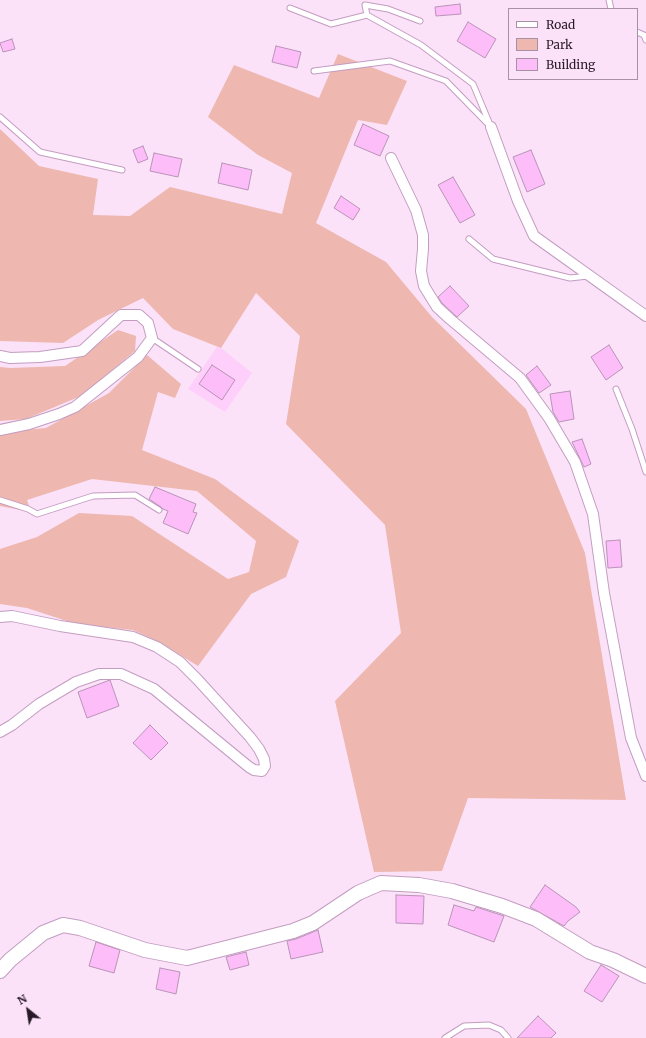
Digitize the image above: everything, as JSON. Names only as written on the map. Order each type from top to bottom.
[{"type":"street","points":[[492,127],[518,201],[534,236],[646,316]]},
{"type":"street","points":[[391,158],[416,210],[423,235],[423,250],[420,271],[424,286],[437,307],[520,378],[549,418],[575,462],[593,514],[604,593],[631,738],[646,776]]},
{"type":"street","points":[[0,356],[10,358],[40,357],[82,351],[121,315],[139,315],[148,324],[152,338],[138,357],[75,407],[28,424],[0,430]]},
{"type":"street","points":[[0,617],[12,616],[60,626],[133,637],[157,647],[180,662],[250,737],[259,749],[264,759],[265,766],[262,771],[254,770],[249,767],[154,689],[120,674],[99,674],[76,682],[39,704],[12,725],[0,732]]},
{"type":"street","points":[[0,971],[10,960],[43,933],[63,925],[80,928],[146,950],[187,958],[293,931],[313,924],[358,893],[380,883],[419,885],[452,891],[502,906],[536,919],[590,952],[613,960],[646,976]]},
{"type":"lane","points":[[367,15],[365,5],[388,9],[420,21]]},
{"type":"lane","points":[[290,8],[331,24],[367,15],[422,45],[473,84],[492,127]]},
{"type":"lane","points":[[638,32],[644,35],[646,40]]},
{"type":"lane","points":[[314,71],[390,61],[446,81],[492,127]]},
{"type":"lane","points":[[0,117],[40,152],[122,170]]},
{"type":"lane","points":[[469,239],[493,259],[570,278],[590,276]]},
{"type":"lane","points":[[152,338],[198,369]]},
{"type":"lane","points":[[616,389],[632,429],[646,472]]},
{"type":"lane","points":[[0,500],[28,509],[37,514],[94,496],[135,495],[159,510]]},
{"type":"lane","points":[[445,1038],[464,1026],[489,1025],[501,1030],[508,1038]]},
{"type":"shaded area","points":[[217,347],[221,348],[252,373],[225,412],[188,389]]},
{"type":"green space","points":[[338,54],[407,81],[387,125],[358,120],[316,223],[386,262],[432,317],[526,409],[585,553],[626,800],[468,798],[442,871],[374,872],[335,701],[401,633],[385,525],[286,424],[300,336],[256,293],[221,348],[173,329],[143,298],[98,320],[63,343],[0,341],[0,129],[39,166],[98,179],[93,215],[130,216],[170,187],[282,214],[292,173],[258,155],[208,117],[234,65],[319,98]]},
{"type":"green space","points":[[118,330],[136,336],[135,351],[81,396],[26,419],[0,421],[0,367],[65,366]]},
{"type":"green space","points":[[147,355],[181,384],[175,398],[158,392],[142,450],[215,479],[299,541],[286,577],[251,594],[198,666],[159,642],[133,630],[76,624],[27,608],[0,604],[0,549],[37,537],[79,513],[132,516],[228,579],[249,572],[256,541],[197,491],[92,479],[27,500],[31,512],[0,506],[0,432],[46,428],[109,393]]},
{"type":"building","points":[[460,4],[461,14],[436,16],[435,7]]},
{"type":"building","points":[[468,22],[496,39],[485,58],[457,41]]},
{"type":"building","points":[[12,39],[15,49],[3,52],[0,43]]},
{"type":"building","points":[[276,46],[301,52],[297,68],[272,62]]},
{"type":"building","points":[[363,124],[389,136],[380,156],[354,145]]},
{"type":"building","points":[[143,146],[148,159],[138,163],[133,150]]},
{"type":"building","points":[[531,150],[545,184],[527,192],[513,157]]},
{"type":"building","points":[[154,153],[182,159],[178,177],[150,171]]},
{"type":"building","points":[[222,163],[252,170],[248,190],[218,183]]},
{"type":"building","points":[[453,177],[475,215],[460,223],[438,185]]},
{"type":"building","points":[[341,196],[360,209],[353,220],[334,208]]},
{"type":"building","points":[[450,286],[469,306],[457,317],[442,303],[438,297]]},
{"type":"building","points":[[609,345],[623,368],[606,380],[591,357]]},
{"type":"building","points":[[212,365],[235,380],[222,400],[199,384]]},
{"type":"building","points":[[537,366],[551,385],[539,393],[526,375]]},
{"type":"building","points":[[570,391],[574,419],[559,422],[553,412],[550,394]]},
{"type":"building","points":[[582,439],[591,464],[584,467],[572,442]]},
{"type":"building","points":[[155,487],[196,504],[193,512],[197,513],[188,534],[163,523],[168,511],[149,499]]},
{"type":"building","points":[[620,540],[622,567],[608,568],[606,541]]},
{"type":"building","points":[[110,680],[119,706],[87,718],[78,692]]},
{"type":"building","points":[[150,725],[168,743],[151,760],[133,743]]},
{"type":"building","points":[[545,885],[576,907],[580,912],[564,926],[530,907]]},
{"type":"building","points":[[396,895],[424,896],[423,924],[396,923]]},
{"type":"building","points":[[454,905],[474,911],[476,907],[504,916],[494,942],[448,925]]},
{"type":"building","points":[[318,930],[323,952],[291,959],[287,941]]},
{"type":"building","points":[[96,942],[120,950],[114,973],[89,966]]},
{"type":"building","points":[[246,952],[249,965],[230,970],[226,957]]},
{"type":"building","points":[[601,965],[619,976],[602,1002],[584,991]]},
{"type":"building","points":[[160,968],[180,972],[176,994],[156,989]]},
{"type":"building","points":[[538,1016],[556,1033],[551,1038],[517,1038]]}]
